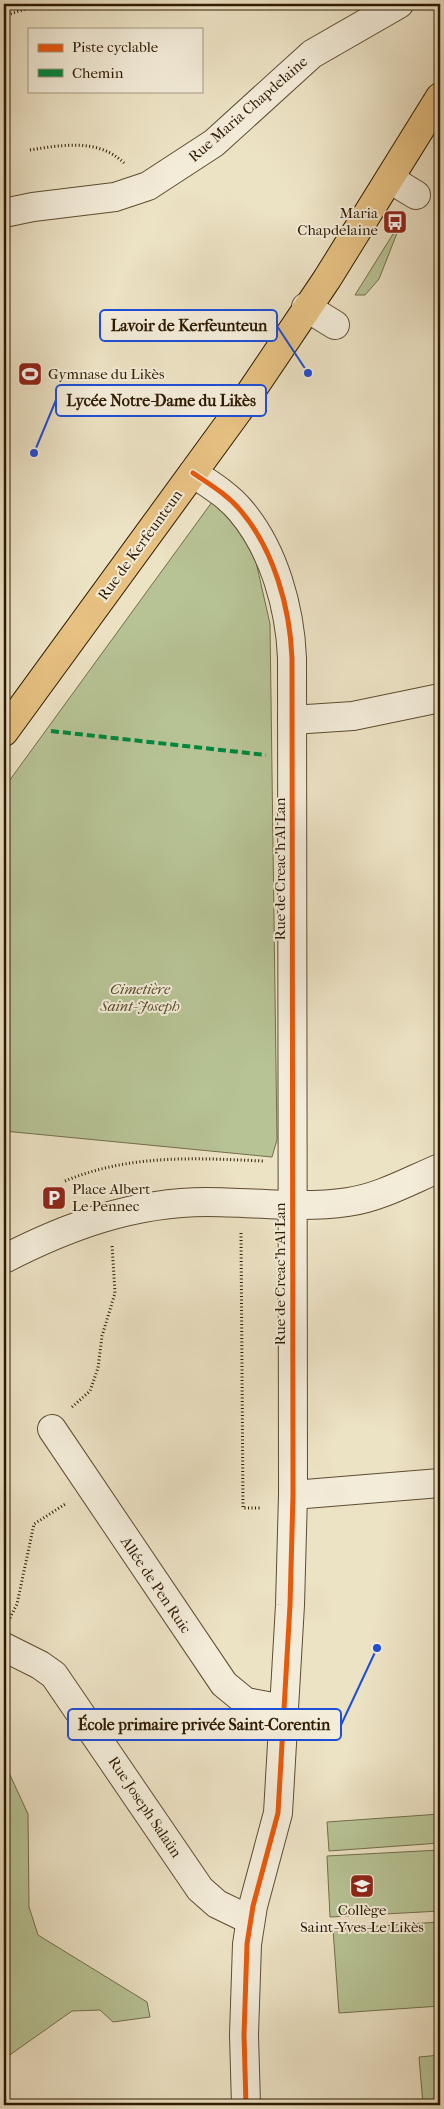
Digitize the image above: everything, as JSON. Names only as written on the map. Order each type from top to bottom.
[{"type":"main road","name":"Rue de Kerfeunteun","points":[[4,732],[238,411],[390,179],[440,97]]},
{"type":"street","name":"Rue Maria Chapdelaine","points":[[4,213],[33,207],[116,197],[148,186],[214,143],[312,54],[398,4]]},
{"type":"street","points":[[390,179],[416,195]]},
{"type":"street","points":[[306,307],[335,325]]},
{"type":"street","name":"Rue de Creac'h Al Lan","points":[[193,473],[240,510],[258,536],[267,554],[290,628],[292,658],[292,1502],[278,1813],[250,1920],[246,1962],[246,2105]]},
{"type":"street","points":[[292,720],[353,716],[440,698]]},
{"type":"street","points":[[4,1259],[77,1226],[133,1210],[178,1203],[292,1204],[349,1202],[384,1192],[440,1168]]},
{"type":"street","name":"Allée de Pen Ruic","points":[[52,1429],[224,1684],[246,1702],[284,1709]]},
{"type":"street","points":[[292,1502],[440,1484]]},
{"type":"street","name":"Rue Joseph Salaün","points":[[5,1635],[54,1675],[200,1889],[223,1907],[250,1920]]},
{"type":"path","points":[[4,16],[41,4]]},
{"type":"path","points":[[30,150],[70,144],[87,145],[101,149],[121,160],[148,186]]},
{"type":"path","points":[[65,1181],[105,1167],[154,1159],[196,1158],[293,1162]]},
{"type":"path","points":[[240,1203],[243,1508],[292,1502]]},
{"type":"path","points":[[52,1429],[66,1410],[83,1400],[90,1391],[98,1368],[102,1336],[115,1293],[112,1244]]},
{"type":"path","points":[[5,1635],[17,1604],[34,1524],[90,1487]]},
{"type":"green space","points":[[403,218],[379,279],[365,295],[355,295]]},
{"type":"green space","name":"Cimetière Saint-Joseph","points":[[212,502],[239,523],[256,562],[270,624],[277,1140],[272,1157],[4,1131],[4,788]]},
{"type":"green space","points":[[4,1762],[28,1814],[29,1907],[38,1935],[147,2002],[150,2017],[113,2022],[100,2010],[72,2011],[4,2059]]},
{"type":"green space","points":[[440,1814],[440,1843],[329,1851],[327,1822]]},
{"type":"green space","points":[[440,1850],[440,1911],[330,1917],[327,1856]]},
{"type":"green space","points":[[440,1922],[440,2006],[339,2013],[333,1929]]},
{"type":"green space","points":[[440,2055],[440,2105],[423,2105],[419,2057]]},
{"type":"marked path","points":[[51,731],[266,755]]},
{"type":"cycle path","points":[[193,473],[236,505],[253,526],[263,543],[284,600],[291,639],[292,658],[293,1495],[290,1605],[278,1813],[253,1906],[247,1944],[244,2035],[246,2105]]},
{"type":"place","name":"Maria Chapdelaine","points":[[395,222]]},
{"type":"place","name":"Lavoir de Kerfeunteun","points":[[308,373]]},
{"type":"place","name":"Gymnase du Likès","points":[[30,374]]},
{"type":"place","name":"Lycée Notre-Dame du Likès","points":[[34,453]]},
{"type":"place","name":"Place Albert Le Pennec","points":[[54,1198]]},
{"type":"place","name":"École primaire privée Saint-Corentin","points":[[377,1648]]},
{"type":"place","name":"Collège Saint-Yves-Le Likès","points":[[362,1886]]}]
